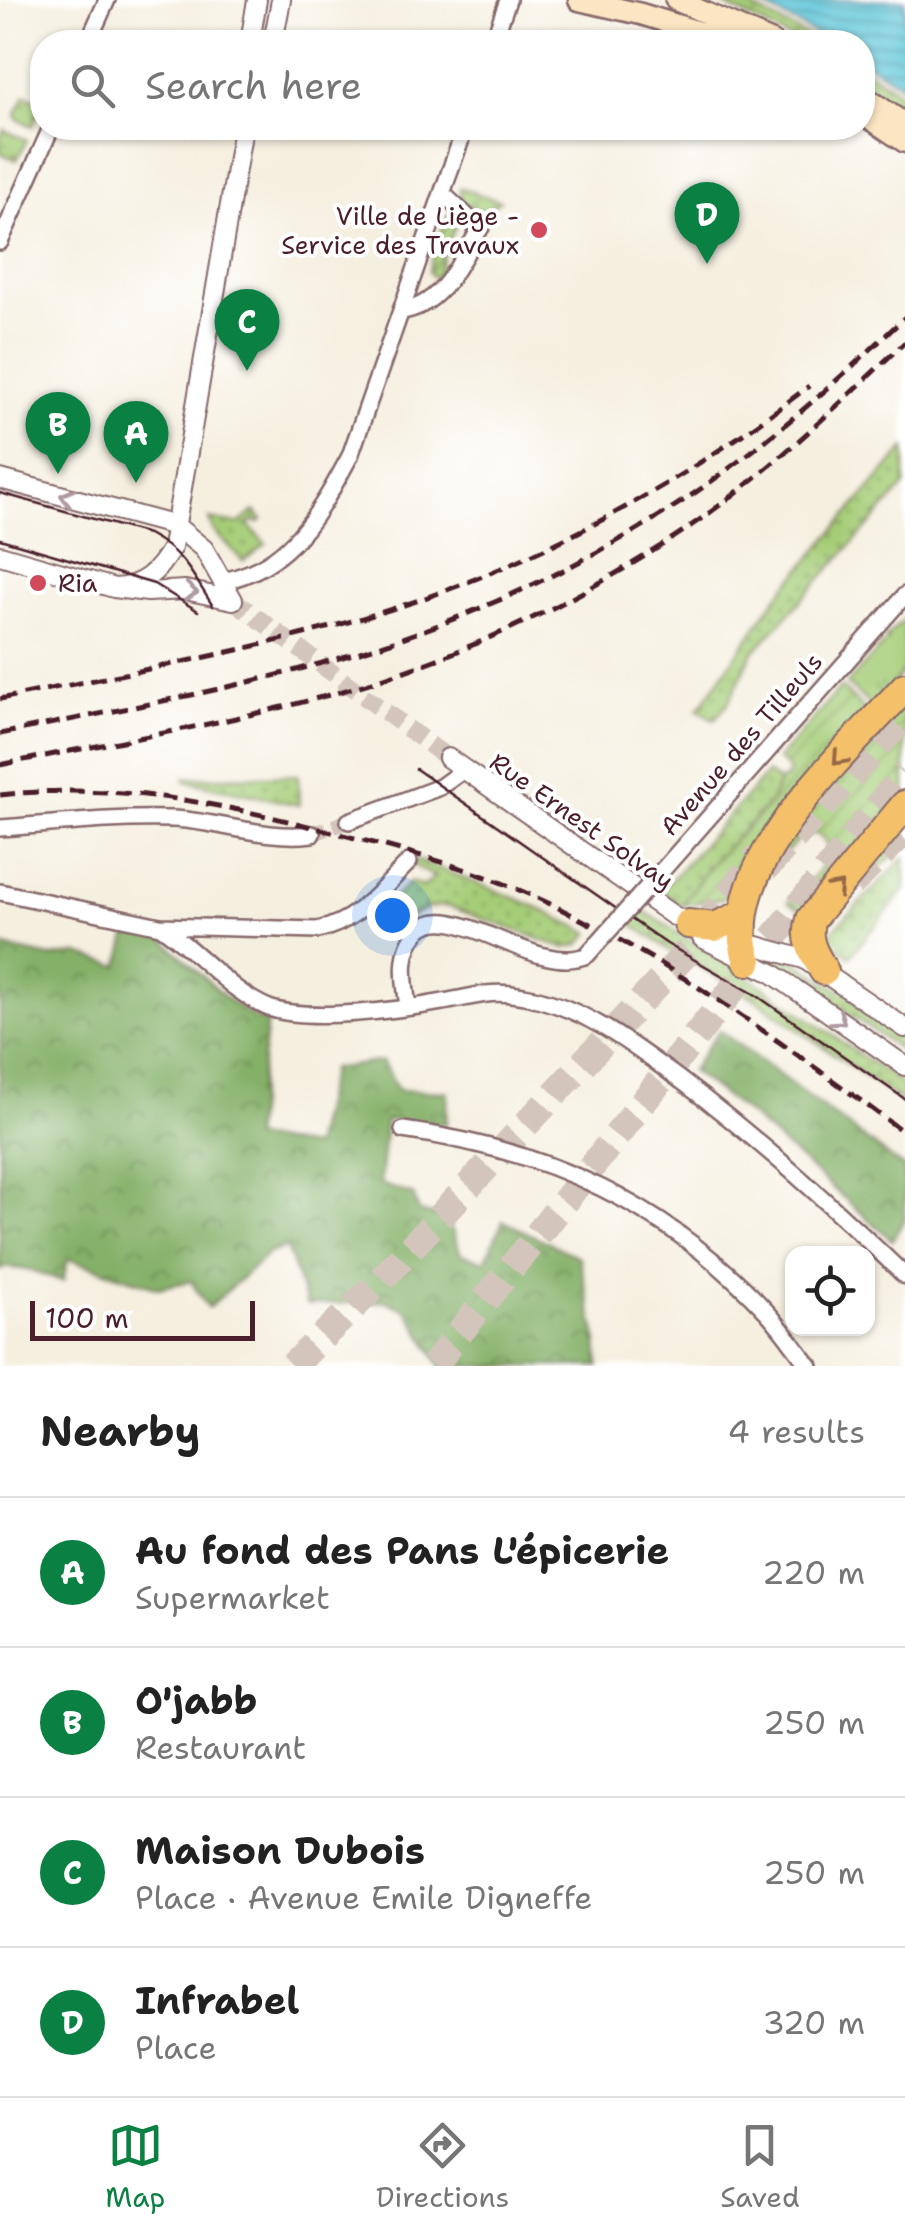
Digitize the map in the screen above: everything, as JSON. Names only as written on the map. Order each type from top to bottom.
[{"type":"highway","points":[[688,924],[715,927],[744,939],[762,856],[775,834],[905,687]]},
{"type":"highway","points":[[824,971],[813,955],[808,933],[811,919],[905,805]]},
{"type":"main road","points":[[580,0],[694,30]]},
{"type":"main road","points":[[640,0],[707,30]]},
{"type":"main road","points":[[683,2],[745,30]]},
{"type":"main road","points":[[875,104],[905,124]]},
{"type":"main road","points":[[875,122],[905,142]]},
{"type":"street","points":[[93,30],[107,0]]},
{"type":"street","points":[[252,30],[257,0]]},
{"type":"street","points":[[275,30],[281,0]]},
{"type":"street","points":[[497,30],[508,0]]},
{"type":"street","points":[[0,242],[46,140]]},
{"type":"street","points":[[114,588],[138,583],[158,570],[172,548],[241,140]]},
{"type":"street","points":[[223,581],[248,576],[280,556],[324,502],[350,456],[461,140]]},
{"type":"street","points":[[401,310],[419,308],[449,280],[484,224],[471,220],[442,194]]},
{"type":"street","points":[[0,479],[176,526],[204,549],[234,600],[185,590],[148,592],[114,588],[0,556]]},
{"type":"street","points":[[144,518],[168,510],[178,498]]},
{"type":"street","name":"Avenue des Tilleuls","points":[[408,1006],[404,970],[407,948],[419,930],[434,920],[453,922],[550,959],[574,960],[587,955],[905,594]]},
{"type":"street","name":"Rue Ernest Solvay","points":[[448,758],[688,924],[702,939],[744,939],[787,952],[824,971],[905,1028]]},
{"type":"street","points":[[349,821],[440,786],[465,770]]},
{"type":"street","points":[[0,828],[134,818],[175,819],[262,834],[312,834]]},
{"type":"street","points":[[0,892],[160,926],[232,930],[330,928],[358,911],[409,862]]},
{"type":"street","points":[[160,926],[258,1002],[278,1010],[353,1013],[494,992],[533,998],[584,1016],[650,1057],[758,1141],[834,1206],[905,1276]]},
{"type":"street","name":"Rue Ernest Solvay","points":[[744,939],[772,972],[905,1066]]},
{"type":"street","points":[[403,1130],[467,1139],[566,1171],[619,1194],[666,1225],[746,1292],[769,1314],[810,1366]]},
{"type":"green space","points":[[715,0],[737,0],[796,30],[774,30]]},
{"type":"green space","points":[[875,76],[905,95],[905,112],[875,91]]},
{"type":"green space","points":[[25,95],[30,97],[30,125],[17,119]]},
{"type":"green space","points":[[4,130],[27,140],[17,160],[0,153]]},
{"type":"green space","points":[[460,188],[500,201],[483,212],[465,204]]},
{"type":"green space","points":[[451,212],[458,220],[438,277],[433,277],[430,265]]},
{"type":"green space","points":[[905,448],[905,486],[752,654],[728,704],[714,720],[698,710],[776,598]]},
{"type":"green space","points":[[255,511],[262,520],[248,525],[266,544],[243,561],[213,530],[209,519],[238,524]]},
{"type":"green space","points":[[905,619],[905,669],[873,708],[847,684]]},
{"type":"green space","points":[[841,687],[868,713],[736,896],[681,906],[709,866],[771,802],[779,782],[788,777],[788,769],[778,759]]},
{"type":"green space","points":[[905,700],[905,791],[806,913],[788,902],[820,869],[828,850],[825,841],[816,833],[800,837],[759,883],[767,856]]},
{"type":"green space","points":[[767,773],[779,782],[771,802],[709,866],[681,906],[661,891]]},
{"type":"green space","points":[[298,775],[299,805],[185,781],[185,778]]},
{"type":"green space","points":[[905,817],[905,844],[824,921]]},
{"type":"green space","points":[[905,857],[905,890],[850,956],[825,938]]},
{"type":"green space","points":[[415,859],[525,902],[590,933],[579,945],[564,948],[448,906],[420,911],[399,929],[379,913],[410,882],[424,887],[434,877],[413,865]]},
{"type":"green space","points":[[639,908],[762,986],[905,1086],[905,1104],[754,998],[669,950],[629,922]]},
{"type":"green space","points":[[130,926],[157,933],[225,997],[254,1018],[267,1021],[253,1138],[313,1147],[331,1069],[382,1061],[398,1090],[448,1092],[446,1124],[386,1120],[380,1184],[413,1195],[419,1212],[447,1218],[461,1254],[485,1261],[503,1221],[579,1257],[597,1338],[599,1366],[441,1366],[407,1310],[386,1301],[307,1305],[286,1247],[269,1253],[208,1308],[191,1281],[159,1288],[68,1259],[63,1281],[31,1270],[0,1270],[0,946],[51,957],[78,954],[119,966]]},
{"type":"green space","points":[[757,953],[792,959],[905,1033],[905,1053],[795,976],[763,962]]},
{"type":"green space","points":[[719,1030],[905,1169],[905,1219],[892,1240],[748,1114],[691,1071]]},
{"type":"water","points":[[753,0],[905,0],[905,87],[875,68],[875,30],[807,30]]},
{"type":"tunnel","points":[[233,600],[448,758]]},
{"type":"tunnel","points":[[765,869],[905,716]]},
{"type":"tunnel","points":[[433,1366],[905,773]]},
{"type":"tunnel","points":[[312,834],[349,821]]},
{"type":"tunnel","points":[[851,884],[905,831]]},
{"type":"tunnel","points":[[703,928],[759,855]]},
{"type":"tunnel","points":[[292,1366],[377,1284],[719,918]]},
{"type":"tram line","points":[[0,493],[148,534],[179,557],[213,606]]},
{"type":"tram line","points":[[0,539],[154,584],[198,611]]},
{"type":"tram line","points":[[416,769],[667,944],[756,995],[905,1099]]},
{"type":"railway","points":[[0,734],[304,668],[409,636],[511,595],[609,546],[702,488],[807,406],[905,317]]},
{"type":"railway","points":[[0,765],[200,726],[318,698],[422,665],[524,622],[620,571],[738,492],[905,342]]},
{"type":"railway","points":[[0,699],[283,639],[376,614],[492,572],[657,489],[809,386]]},
{"type":"railway","points":[[0,795],[79,791],[193,802],[360,839],[487,877],[565,911],[666,967],[905,1133]]},
{"type":"place","name":"Ville de Liège - Service des Travaux","points":[[539,230]]},
{"type":"place","name":"Infrabel","points":[[707,264]]},
{"type":"place","name":"Maison Dubois","points":[[247,371]]},
{"type":"place","name":"O'jabb","points":[[58,474]]},
{"type":"place","name":"Au fond des Pans L'épicerie","points":[[136,483]]},
{"type":"place","name":"Ria","points":[[38,583]]}]
